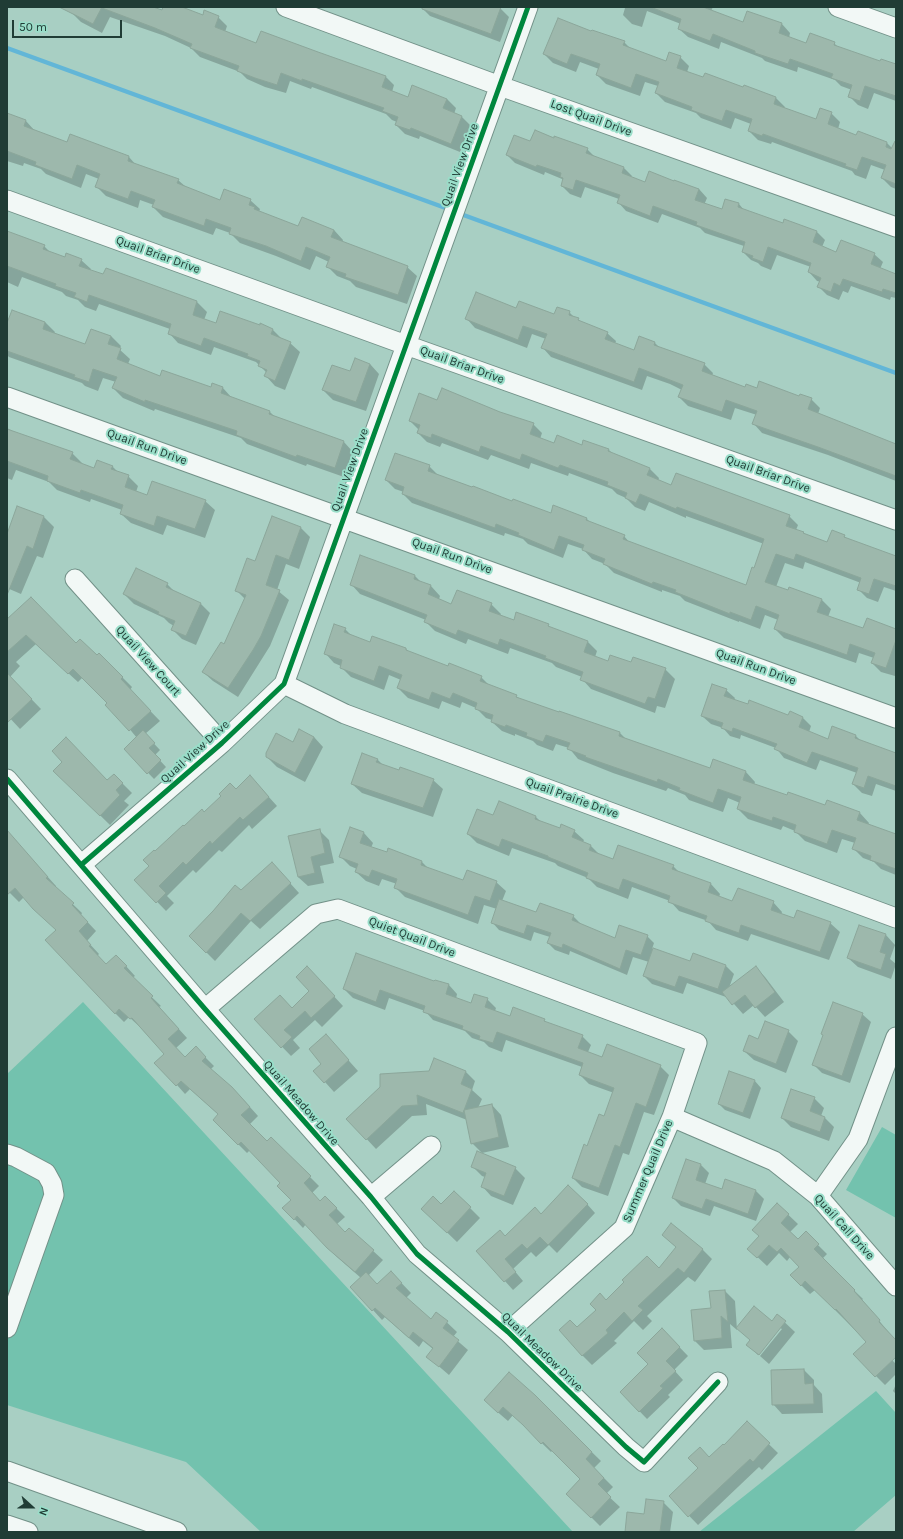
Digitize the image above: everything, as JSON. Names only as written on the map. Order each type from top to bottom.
[{"type":"street","name":"Lost Quail Drive","points":[[286,7],[500,86],[896,227]]},
{"type":"street","name":"Quail View Drive","points":[[81,865],[222,743],[284,684],[528,7]]},
{"type":"street","points":[[838,7],[896,28]]},
{"type":"street","name":"Quail Briar Drive","points":[[7,200],[406,345],[896,520]]},
{"type":"street","name":"Quail Run Drive","points":[[7,397],[344,517],[896,718]]},
{"type":"street","name":"Quail View Court","points":[[75,579],[222,743]]},
{"type":"street","name":"Quail Prairie Drive","points":[[284,684],[345,714],[896,918]]},
{"type":"street","name":"Quail Meadow Drive","points":[[7,779],[205,1009],[371,1197],[417,1254],[508,1332],[599,1421],[644,1462],[718,1382]]},
{"type":"street","name":"Quiet Quail Drive","points":[[205,1009],[316,914],[338,909],[644,1024]]},
{"type":"street","name":"Summer Quail Drive","points":[[508,1332],[624,1228],[672,1117],[697,1043],[644,1024]]},
{"type":"street","points":[[818,1196],[858,1139],[896,1037]]},
{"type":"street","name":"Quail Call Drive","points":[[672,1117],[774,1161],[818,1196],[892,1281]]},
{"type":"street","points":[[371,1197],[431,1146]]},
{"type":"street","points":[[7,1154],[16,1157],[46,1173],[52,1184],[54,1195],[7,1328]]},
{"type":"street","points":[[7,1471],[177,1532]]},
{"type":"street","points":[[7,1524],[28,1532]]},
{"type":"green space","points":[[83,1002],[573,1532],[261,1532],[186,1462],[7,1405],[7,1074]]},
{"type":"green space","points":[[882,1127],[896,1135],[896,1218],[846,1190]]},
{"type":"green space","points":[[876,1391],[896,1413],[896,1495],[853,1532],[699,1532]]},
{"type":"building","points":[[59,7],[102,7],[93,24]]},
{"type":"building","points":[[102,7],[153,7],[162,10],[163,7],[182,7],[203,15],[204,10],[219,16],[215,27],[256,43],[261,31],[386,76],[382,87],[408,97],[412,85],[447,99],[443,108],[462,116],[451,144],[411,128],[410,130],[395,125],[398,117],[382,111],[384,108],[302,79],[302,81],[281,73],[277,85],[237,71],[239,66],[190,48],[192,44]]},
{"type":"building","points":[[422,7],[501,7],[491,34],[422,9]]},
{"type":"building","points":[[653,7],[703,7],[743,22],[747,11],[782,23],[779,33],[806,43],[810,33],[835,42],[834,45],[880,61],[881,59],[896,64],[896,96],[865,86],[860,101],[848,97],[852,85],[831,78],[833,74],[790,59],[788,64],[755,53],[755,51],[713,34],[710,41],[678,29],[681,19]]},
{"type":"building","points":[[558,18],[591,31],[592,30],[625,41],[623,45],[666,61],[669,52],[681,56],[677,68],[703,77],[705,73],[743,87],[744,85],[776,97],[774,104],[816,119],[820,108],[832,112],[828,124],[856,135],[858,131],[887,142],[886,147],[891,149],[896,141],[896,184],[881,178],[886,165],[862,157],[857,170],[845,166],[846,164],[763,134],[762,136],[748,131],[752,119],[726,110],[722,121],[691,110],[692,107],[655,93],[659,82],[636,74],[631,88],[596,75],[600,64],[571,54],[567,64],[543,54]]},
{"type":"building","points":[[7,113],[26,120],[24,126],[67,142],[70,134],[129,156],[128,161],[179,179],[177,183],[220,200],[224,189],[251,199],[249,205],[255,207],[254,209],[298,226],[302,217],[334,230],[331,237],[408,266],[398,295],[345,277],[346,274],[326,267],[330,257],[306,247],[301,261],[266,246],[229,234],[231,228],[206,219],[204,226],[152,207],[155,200],[131,191],[128,199],[95,187],[100,174],[77,165],[72,179],[35,165],[36,162],[7,151]]},
{"type":"building","points":[[535,130],[554,138],[554,136],[588,148],[586,153],[624,167],[622,173],[645,182],[649,171],[699,189],[695,200],[722,209],[725,199],[739,203],[738,207],[783,223],[784,219],[817,231],[813,242],[836,252],[841,240],[875,253],[871,264],[896,274],[896,293],[883,289],[882,292],[843,279],[840,286],[834,283],[831,292],[817,287],[821,278],[808,272],[811,263],[768,247],[763,262],[742,252],[745,242],[696,225],[697,222],[653,206],[650,216],[617,203],[620,195],[576,180],[573,190],[561,186],[563,178],[560,177],[561,173],[537,165],[536,167],[506,155],[514,135],[530,141]]},
{"type":"building","points":[[7,231],[45,245],[43,249],[65,257],[66,253],[82,259],[79,266],[103,274],[106,268],[197,301],[193,315],[216,323],[220,311],[260,325],[260,323],[273,329],[271,334],[291,342],[275,381],[264,376],[267,370],[258,366],[260,361],[247,356],[248,354],[204,338],[201,346],[168,334],[171,324],[89,295],[87,302],[74,297],[76,293],[55,286],[56,284],[7,266]]},
{"type":"building","points":[[476,292],[516,308],[519,301],[554,314],[557,307],[570,311],[569,315],[579,318],[578,320],[608,332],[605,339],[634,350],[639,336],[655,342],[654,345],[705,363],[702,371],[745,387],[746,384],[757,388],[759,381],[799,396],[800,394],[812,398],[808,409],[896,444],[896,476],[752,424],[757,411],[726,400],[722,412],[678,397],[683,385],[639,368],[634,382],[541,348],[547,334],[523,326],[518,340],[465,319]]},
{"type":"building","points":[[12,310],[45,322],[43,329],[85,344],[91,329],[111,336],[108,344],[121,348],[117,359],[160,376],[162,370],[211,387],[212,383],[223,387],[221,393],[270,411],[269,414],[344,441],[335,468],[297,455],[296,457],[236,435],[237,431],[145,400],[145,402],[112,388],[117,377],[93,369],[89,382],[74,377],[75,375],[7,351],[7,323]]},
{"type":"building","points":[[355,358],[370,364],[356,402],[322,390],[332,365],[350,371]]},
{"type":"building","points":[[442,388],[500,412],[534,423],[530,434],[554,443],[557,435],[582,445],[583,440],[609,449],[608,451],[650,468],[647,475],[671,485],[676,473],[790,515],[786,526],[804,532],[803,533],[827,542],[832,530],[845,535],[844,537],[896,556],[896,586],[874,579],[869,594],[857,590],[861,578],[796,554],[794,560],[776,554],[765,582],[788,590],[789,587],[822,599],[817,612],[863,628],[867,618],[896,629],[896,640],[886,668],[871,663],[875,653],[850,644],[847,655],[774,629],[779,615],[756,606],[751,620],[730,612],[730,614],[675,592],[676,590],[653,582],[652,584],[603,564],[605,559],[582,550],[584,545],[559,536],[554,550],[496,524],[495,528],[402,494],[404,487],[385,480],[395,453],[430,465],[428,471],[512,501],[513,499],[551,513],[553,505],[625,535],[623,539],[746,585],[752,567],[754,568],[764,539],[677,507],[676,509],[640,494],[636,503],[625,498],[627,493],[607,485],[608,482],[560,465],[558,468],[522,454],[520,460],[481,446],[479,452],[432,434],[431,438],[417,433],[420,425],[409,421],[419,393],[437,400]]},
{"type":"building","points":[[7,429],[73,452],[70,459],[94,468],[97,460],[113,466],[111,469],[129,475],[125,487],[147,495],[152,481],[206,500],[195,529],[157,516],[154,526],[120,514],[123,505],[81,490],[80,493],[47,481],[48,476],[7,461]]},
{"type":"building","points":[[17,506],[44,516],[33,549],[27,546],[7,595],[7,534]]},
{"type":"building","points":[[272,516],[301,527],[289,560],[276,555],[266,585],[280,590],[261,636],[228,688],[202,672],[221,642],[224,644],[246,595],[235,591],[247,558],[255,561]]},
{"type":"building","points":[[360,555],[415,575],[414,579],[431,585],[428,594],[451,604],[457,590],[492,603],[489,611],[514,620],[516,612],[588,641],[584,652],[608,661],[610,655],[631,662],[633,657],[666,668],[655,699],[648,697],[645,704],[580,680],[583,672],[500,639],[498,645],[458,630],[456,635],[424,622],[427,615],[350,585]]},
{"type":"building","points":[[136,568],[168,583],[166,587],[201,603],[186,636],[171,630],[175,621],[158,614],[159,612],[123,594]]},
{"type":"building","points":[[31,597],[76,643],[80,639],[97,655],[99,653],[123,677],[121,679],[151,711],[129,731],[105,705],[107,703],[73,669],[68,674],[26,635],[7,652],[7,619]]},
{"type":"building","points":[[334,624],[346,628],[344,632],[370,642],[372,636],[406,648],[406,650],[448,666],[449,663],[482,676],[480,681],[517,695],[516,697],[620,732],[619,736],[710,768],[713,759],[746,771],[743,780],[787,795],[788,792],[825,805],[827,800],[860,812],[857,820],[896,834],[896,869],[870,860],[871,856],[852,849],[856,838],[832,830],[827,844],[794,832],[796,825],[773,817],[772,821],[737,809],[741,797],[718,789],[713,803],[679,790],[680,788],[658,779],[657,782],[585,757],[586,756],[567,749],[570,743],[546,735],[543,742],[526,736],[527,733],[506,725],[505,727],[491,722],[493,715],[475,709],[477,703],[453,693],[450,699],[432,692],[429,700],[397,688],[402,675],[379,666],[374,681],[340,668],[342,660],[324,654]]},
{"type":"building","points":[[7,673],[32,699],[7,723]]},
{"type":"building","points":[[712,684],[727,689],[724,696],[748,704],[749,700],[788,715],[790,711],[803,717],[799,727],[828,739],[832,726],[856,735],[855,738],[896,753],[896,786],[868,776],[864,788],[852,784],[858,768],[812,752],[807,763],[774,749],[777,744],[733,728],[732,732],[721,728],[723,723],[701,716]]},
{"type":"building","points":[[299,729],[314,737],[295,773],[266,757],[266,753],[276,733],[293,742]]},
{"type":"building","points":[[143,730],[155,743],[149,748],[161,760],[147,774],[124,749]]},
{"type":"building","points":[[66,737],[107,780],[114,774],[123,783],[116,790],[120,795],[100,816],[53,771],[62,762],[52,751]]},
{"type":"building","points":[[362,753],[378,759],[376,762],[399,770],[400,767],[434,779],[423,808],[351,784]]},
{"type":"building","points":[[250,775],[269,797],[243,820],[240,817],[212,844],[210,841],[186,865],[183,862],[159,886],[166,893],[156,903],[134,880],[149,866],[143,860],[202,809],[204,812],[221,796],[219,794],[230,783],[236,789]]},
{"type":"building","points":[[499,801],[536,816],[535,819],[560,828],[561,824],[575,830],[572,837],[591,845],[589,850],[613,859],[618,845],[674,865],[672,869],[711,883],[708,892],[732,901],[738,888],[774,901],[771,910],[794,918],[797,910],[831,922],[820,952],[741,925],[739,933],[705,921],[707,916],[668,902],[670,896],[623,879],[619,890],[586,878],[588,873],[502,839],[499,847],[467,834],[477,809],[493,815]]},
{"type":"building","points":[[350,827],[364,832],[360,843],[387,852],[388,848],[422,861],[421,865],[463,880],[467,870],[497,881],[490,901],[475,896],[468,915],[394,888],[397,879],[372,870],[369,877],[355,872],[358,864],[339,857]]},
{"type":"building","points":[[320,829],[325,853],[311,857],[315,873],[298,877],[288,836]]},
{"type":"building","points":[[7,830],[48,877],[46,878],[74,903],[72,905],[88,922],[79,931],[91,945],[89,946],[106,964],[116,955],[127,966],[124,968],[153,996],[151,998],[179,1029],[168,1039],[185,1057],[196,1046],[206,1057],[202,1061],[232,1087],[250,1107],[241,1115],[267,1141],[271,1137],[311,1176],[304,1183],[320,1201],[325,1196],[337,1208],[329,1215],[345,1232],[349,1228],[374,1250],[355,1272],[327,1248],[297,1216],[294,1220],[282,1208],[291,1200],[277,1186],[280,1183],[241,1142],[238,1145],[213,1120],[218,1114],[181,1081],[176,1086],[154,1063],[164,1054],[132,1018],[130,1019],[119,1009],[115,1014],[45,940],[56,930],[33,909],[15,888],[7,895]]},
{"type":"building","points":[[272,862],[291,883],[250,921],[241,913],[206,953],[189,936],[235,885],[241,890]]},
{"type":"building","points":[[499,899],[536,912],[540,903],[574,915],[572,920],[615,938],[619,925],[648,935],[641,955],[626,950],[620,969],[563,944],[562,948],[547,943],[551,933],[527,925],[524,934],[491,923]]},
{"type":"building","points":[[859,925],[886,934],[880,952],[886,954],[881,970],[847,958]]},
{"type":"building","points":[[653,948],[690,961],[693,953],[726,965],[718,989],[679,976],[675,987],[643,976]]},
{"type":"building","points":[[356,953],[434,981],[449,984],[446,994],[471,1003],[474,994],[488,998],[485,1007],[510,1016],[513,1007],[545,1019],[544,1021],[583,1035],[578,1048],[602,1057],[607,1044],[661,1065],[646,1107],[636,1103],[620,1147],[615,1145],[599,1188],[572,1178],[584,1144],[587,1146],[599,1114],[604,1116],[614,1088],[579,1075],[583,1063],[497,1032],[493,1043],[479,1039],[480,1036],[462,1029],[463,1026],[423,1012],[425,1006],[380,990],[376,1002],[343,989]]},
{"type":"building","points":[[307,966],[335,996],[311,1018],[305,1011],[284,1030],[292,1037],[281,1048],[254,1019],[280,995],[292,1008],[309,991],[296,977]]},
{"type":"building","points":[[756,966],[775,992],[755,1008],[745,995],[732,1005],[722,992]]},
{"type":"building","points":[[833,1002],[863,1013],[842,1076],[812,1065],[823,1035],[821,1034]]},
{"type":"building","points":[[765,1021],[789,1030],[776,1064],[743,1051],[749,1035],[758,1039]]},
{"type":"building","points":[[326,1034],[349,1060],[324,1083],[313,1071],[321,1064],[309,1049]]},
{"type":"building","points":[[434,1058],[466,1071],[461,1084],[472,1089],[463,1113],[417,1095],[418,1105],[402,1106],[366,1140],[346,1119],[380,1087],[380,1074],[429,1071]]},
{"type":"building","points":[[729,1071],[755,1080],[743,1113],[718,1104]]},
{"type":"building","points":[[791,1089],[815,1097],[810,1111],[825,1117],[820,1132],[781,1118]]},
{"type":"building","points":[[492,1104],[499,1137],[471,1144],[464,1110]]},
{"type":"building","points":[[477,1151],[516,1167],[504,1196],[481,1187],[486,1173],[471,1167]]},
{"type":"building","points":[[686,1159],[701,1164],[696,1180],[722,1189],[725,1179],[756,1190],[748,1214],[706,1199],[702,1209],[672,1198]]},
{"type":"building","points":[[568,1185],[588,1204],[548,1245],[540,1237],[527,1249],[522,1244],[505,1259],[516,1272],[504,1282],[476,1251],[500,1230],[505,1236],[535,1207],[541,1214]]},
{"type":"building","points":[[454,1191],[471,1207],[447,1233],[421,1209],[433,1196],[441,1204]]},
{"type":"building","points":[[777,1203],[789,1214],[781,1223],[798,1239],[806,1231],[819,1244],[814,1249],[855,1290],[854,1291],[880,1320],[879,1322],[896,1340],[896,1357],[875,1377],[853,1354],[866,1342],[836,1309],[835,1310],[805,1281],[801,1286],[790,1275],[799,1267],[781,1248],[777,1252],[769,1245],[757,1258],[747,1249],[759,1236],[752,1230]]},
{"type":"building","points":[[671,1223],[703,1249],[684,1273],[678,1268],[638,1306],[643,1310],[632,1321],[624,1312],[606,1330],[608,1333],[582,1356],[559,1330],[570,1320],[577,1327],[596,1310],[590,1304],[600,1293],[606,1300],[624,1282],[622,1280],[647,1256],[659,1268],[676,1247],[662,1235]]},
{"type":"building","points":[[391,1271],[402,1283],[396,1288],[431,1319],[436,1312],[448,1321],[443,1328],[459,1340],[439,1367],[426,1357],[433,1348],[413,1332],[409,1338],[375,1308],[372,1311],[350,1287],[366,1272],[377,1284]]},
{"type":"building","points":[[725,1290],[728,1322],[721,1316],[722,1338],[694,1341],[691,1310],[711,1308],[709,1291]]},
{"type":"building","points":[[754,1306],[772,1321],[777,1314],[786,1321],[759,1355],[746,1345],[750,1340],[736,1328]]},
{"type":"building","points":[[662,1328],[680,1347],[666,1361],[676,1371],[660,1386],[663,1388],[639,1412],[620,1392],[648,1364],[637,1353]]},
{"type":"building","points":[[804,1369],[805,1384],[813,1383],[814,1404],[772,1405],[771,1370]]},
{"type":"building","points":[[509,1372],[535,1395],[592,1452],[586,1459],[604,1478],[598,1484],[611,1497],[591,1518],[566,1494],[580,1479],[543,1442],[541,1444],[503,1407],[498,1413],[484,1400]]},
{"type":"building","points":[[747,1421],[770,1443],[753,1462],[750,1459],[688,1517],[669,1496],[698,1468],[688,1458],[700,1447],[709,1457],[723,1444],[724,1445]]},
{"type":"building","points":[[646,1499],[664,1501],[660,1532],[625,1532],[627,1512],[644,1514]]},
{"type":"waterway","points":[[7,48],[451,210]]},
{"type":"waterway","points":[[458,213],[896,373]]},
{"type":"cycle path","points":[[81,865],[222,743],[284,684],[528,7]]},
{"type":"cycle path","points":[[7,779],[205,1009],[371,1197],[417,1254],[508,1332],[626,1447],[644,1462],[718,1382]]}]
